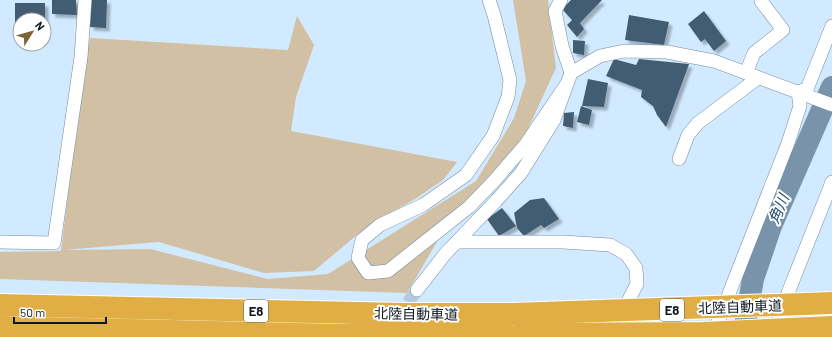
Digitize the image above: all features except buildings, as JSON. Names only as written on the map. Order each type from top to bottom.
[{"type":"highway","name":"北陸自動車道","points":[[0,305],[405,314],[513,314],[832,303]]},
{"type":"highway","name":"北陸自動車道","points":[[0,326],[340,335],[703,333],[832,327]]},
{"type":"street","points":[[0,242],[54,243],[81,57],[85,0]]},
{"type":"street","points":[[489,0],[510,80],[508,97],[493,136],[466,175],[423,205],[380,225],[362,240],[358,258],[368,273],[388,271],[469,207],[526,144],[566,85]]},
{"type":"street","points":[[561,0],[555,11],[562,46],[571,72]]},
{"type":"street","points":[[679,159],[688,135],[698,124],[752,76],[754,53],[783,30],[760,1]]},
{"type":"street","points":[[800,93],[806,89],[832,26]]},
{"type":"street","points":[[416,290],[445,254],[496,201],[521,172],[554,120],[571,72],[600,56],[624,51],[667,52],[714,61],[832,105]]},
{"type":"street","points":[[712,337],[788,143],[800,106],[800,93]]},
{"type":"street","points":[[774,337],[788,293],[832,182]]},
{"type":"street","points":[[457,242],[563,242],[610,245],[626,254],[636,268],[637,284],[609,337]]},
{"type":"shaded area","points":[[513,0],[548,0],[556,68],[526,133],[438,240],[407,293],[0,279],[0,252],[61,251],[74,146],[90,38],[288,50],[297,16],[314,45],[296,97],[291,131],[457,162],[443,180],[358,234],[314,271],[264,273],[159,242],[64,250],[150,249],[268,279],[328,274],[476,181],[514,118],[526,81]]},
{"type":"waterway","name":"角川","points":[[743,337],[753,279],[771,226],[832,87]]},
{"type":"tunnel","points":[[397,318],[417,290]]}]
